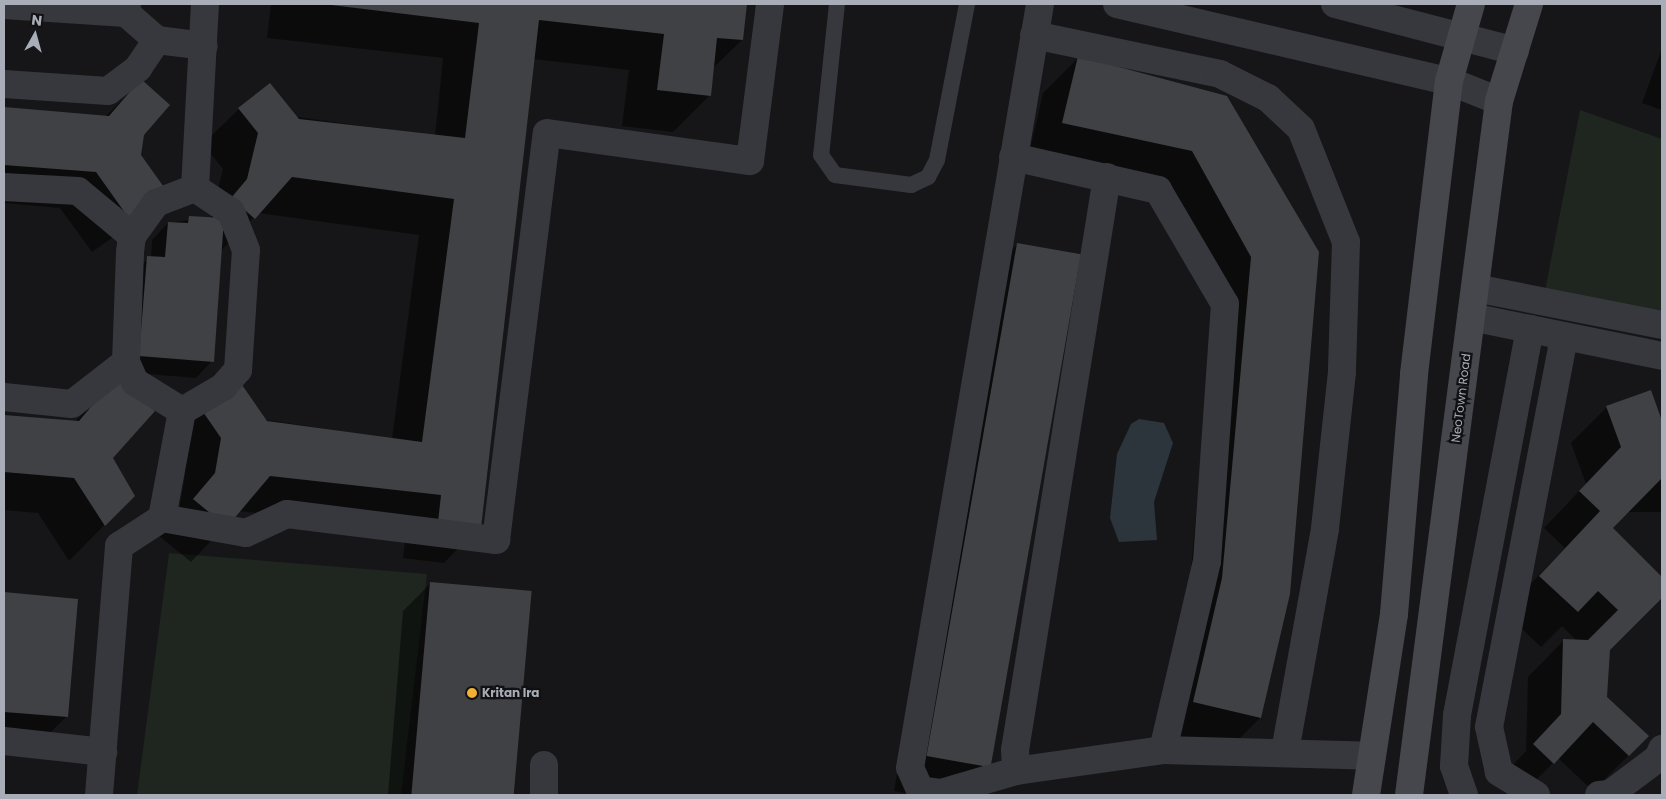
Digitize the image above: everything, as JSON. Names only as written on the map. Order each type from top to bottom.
[{"type":"street","points":[[195,188],[206,4]]},
{"type":"street","points":[[99,795],[119,546],[162,518],[246,533],[287,514],[496,540],[547,133],[750,161],[770,4]]},
{"type":"street","points":[[1117,4],[1449,81],[1499,101]]},
{"type":"street","points":[[1335,4],[1515,51]]},
{"type":"street","points":[[1367,790],[1394,614],[1414,374],[1449,81],[1458,35],[1471,4]]},
{"type":"street","name":"NeoTown Road","points":[[1409,795],[1499,101],[1529,4]]},
{"type":"street","points":[[4,5],[127,8],[157,40],[204,46]]},
{"type":"street","points":[[1285,751],[1325,529],[1342,372],[1346,242],[1301,130],[1268,98],[1220,74],[1037,20],[1012,157],[910,768],[920,790],[941,793],[1016,771],[1163,750],[1338,752],[1372,756]]},
{"type":"street","points":[[4,84],[108,91],[138,68],[157,40]]},
{"type":"street","points":[[1012,157],[1158,190],[1225,304],[1207,561],[1163,750]]},
{"type":"street","points":[[1016,771],[1015,750],[1107,177]]},
{"type":"street","points":[[4,187],[78,191],[132,236]]},
{"type":"street","points":[[182,411],[135,382],[126,362],[132,236],[156,202],[195,188]]},
{"type":"street","points":[[162,518],[182,411],[223,387],[238,370],[246,250],[231,212],[195,188]]},
{"type":"street","points":[[1475,288],[1662,325]]},
{"type":"street","points":[[1471,317],[1662,356]]},
{"type":"street","points":[[1464,795],[1454,766],[1457,716],[1530,330]]},
{"type":"street","points":[[1536,795],[1499,772],[1489,727],[1564,337]]},
{"type":"street","points":[[4,397],[72,404],[126,362]]},
{"type":"street","points":[[4,741],[103,752]]},
{"type":"street","points":[[1598,795],[1610,794],[1658,758],[1662,749]]},
{"type":"street","points":[[544,765],[544,795]]},
{"type":"lane","points":[[837,4],[821,155],[835,175],[911,185],[928,177],[937,160],[967,4]]},
{"type":"shaded area","points":[[1580,110],[1662,139],[1662,317],[1544,296]]},
{"type":"shaded area","points":[[1139,419],[1164,423],[1173,443],[1154,502],[1157,540],[1119,542],[1110,518],[1117,454],[1131,424]]},
{"type":"shaded area","points":[[169,553],[427,574],[401,795],[137,795]]},
{"type":"building","points":[[323,4],[747,4],[743,40],[717,38],[711,96],[657,90],[664,34],[539,20],[481,528],[438,522],[441,495],[270,476],[227,527],[193,499],[215,473],[221,438],[201,409],[240,382],[267,421],[422,442],[454,199],[292,177],[255,219],[231,198],[247,179],[258,133],[238,108],[270,83],[299,119],[465,138],[479,23]]},
{"type":"building","points":[[1078,56],[1227,96],[1319,252],[1290,594],[1261,718],[1193,702],[1222,578],[1251,257],[1192,151],[1062,123]]},
{"type":"building","points":[[141,79],[170,105],[144,135],[141,155],[166,190],[128,217],[96,172],[4,165],[4,107],[109,116]]},
{"type":"building","points":[[189,216],[224,218],[214,362],[139,356],[147,256],[165,257],[168,222],[188,223]]},
{"type":"building","points":[[1017,243],[1081,254],[991,767],[927,756]]},
{"type":"building","points":[[116,377],[155,411],[113,458],[135,496],[105,526],[74,478],[4,472],[4,415],[79,421]]},
{"type":"building","points":[[1651,390],[1662,421],[1662,478],[1613,528],[1662,577],[1662,598],[1610,650],[1607,697],[1649,736],[1629,756],[1593,722],[1554,764],[1533,744],[1561,714],[1563,639],[1588,640],[1618,610],[1598,591],[1578,612],[1539,576],[1600,511],[1579,491],[1621,447],[1606,406]]},
{"type":"building","name":"Kritan Ira","points":[[430,582],[532,591],[514,795],[411,795]]},
{"type":"building","points":[[4,592],[78,599],[68,717],[4,712]]},
{"type":"place","name":"Kritan Ira","points":[[472,693]]}]
